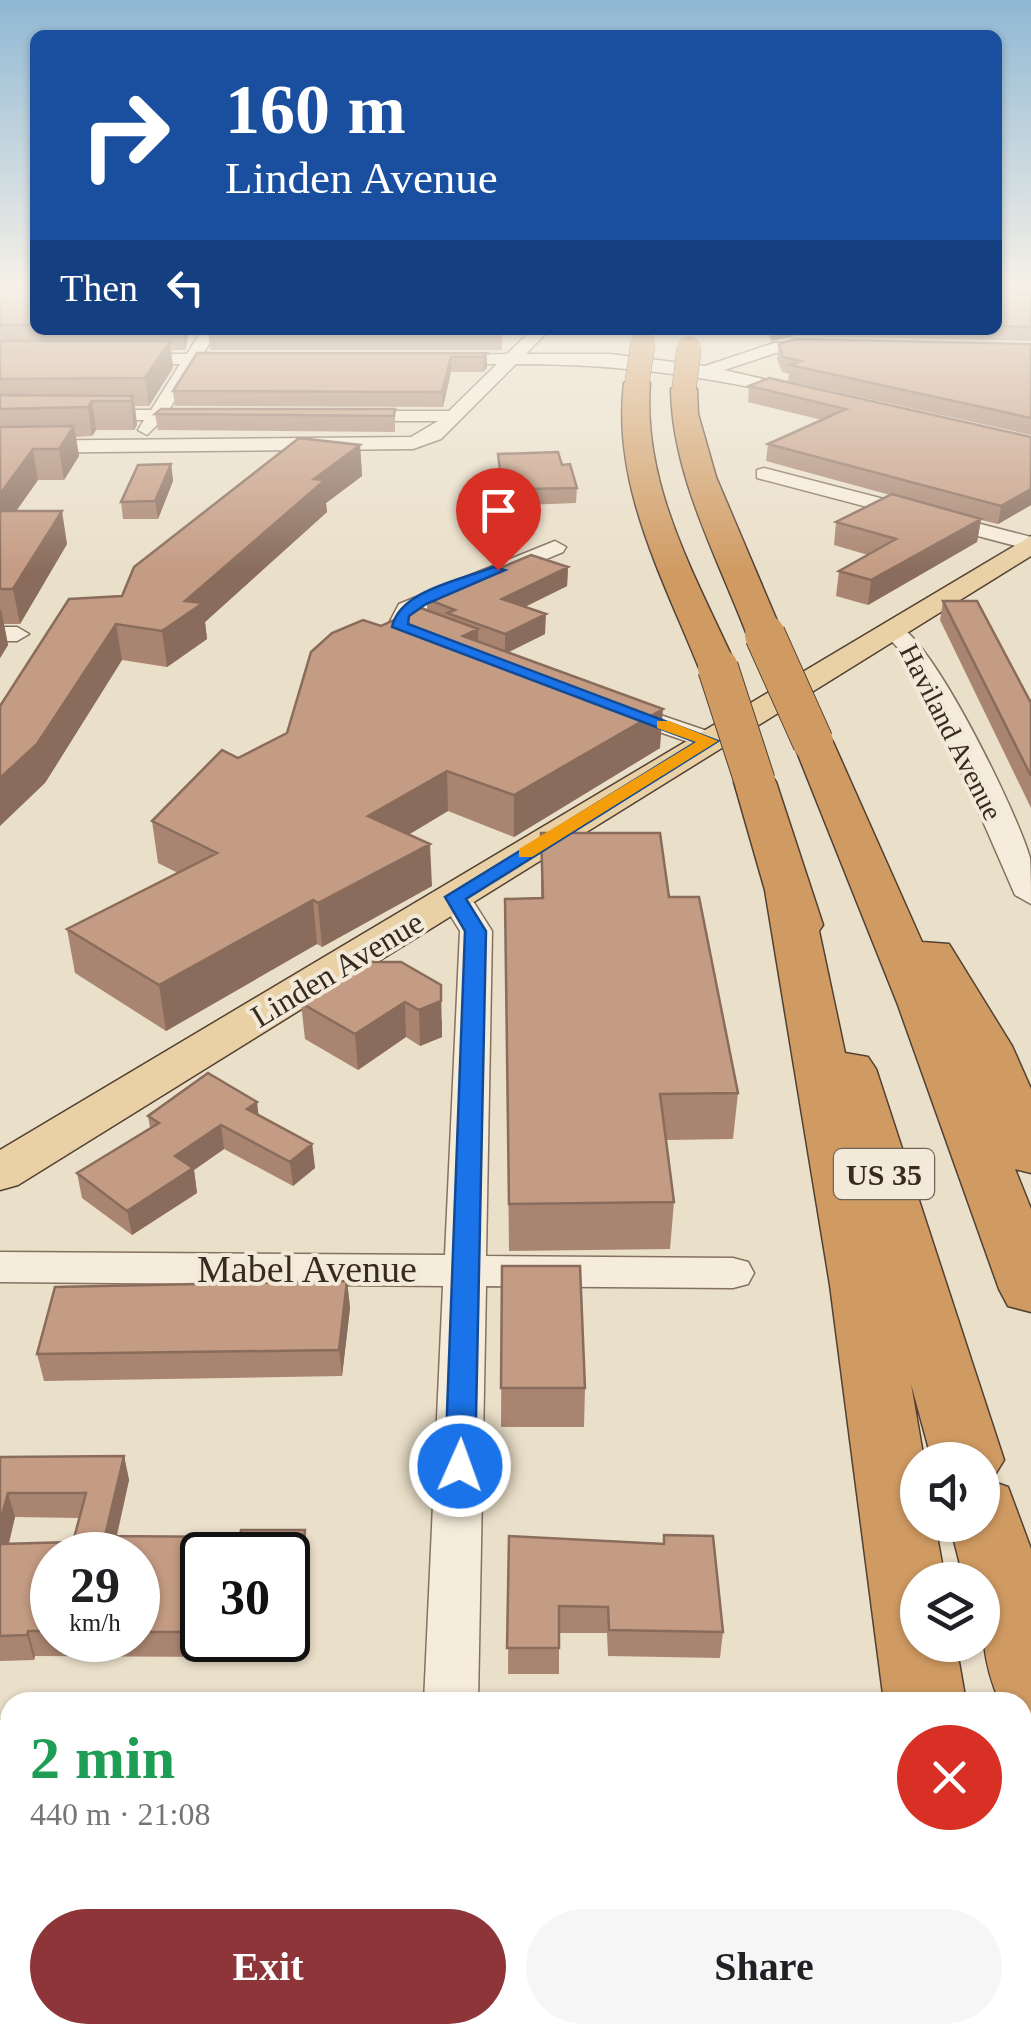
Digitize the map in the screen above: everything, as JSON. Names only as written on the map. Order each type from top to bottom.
[{"type":"highway","name":"US 35","points":[[637,381],[632,428],[643,476],[718,668],[788,892],[877,1150],[963,1442]]},
{"type":"highway","name":"US 35","points":[[695,381],[690,435],[705,482],[765,635],[924,1005],[1031,1289]]},
{"type":"highway","points":[[838,803],[985,1046],[1031,1154]]},
{"type":"highway","points":[[788,892],[862,1285],[923,1692]]},
{"type":"highway","points":[[991,1542],[1031,1681]]},
{"type":"main road","name":"Linden Avenue","points":[[0,1173],[1031,544]]},
{"type":"street","points":[[135,448],[177,381]]},
{"type":"street","points":[[0,447],[413,443],[434,435],[488,381]]},
{"type":"street","points":[[705,381],[811,395]]},
{"type":"street","points":[[0,415],[217,415]]},
{"type":"street","points":[[334,416],[452,416]]},
{"type":"street","points":[[764,474],[1031,544]]},
{"type":"street","points":[[458,652],[400,627],[402,614],[420,601],[555,547]]},
{"type":"street","name":"Haviland Avenue","points":[[892,629],[907,637],[936,690],[1031,894]]},
{"type":"street","points":[[598,702],[710,741]]},
{"type":"street","points":[[452,1692],[476,931],[455,897]]},
{"type":"street","name":"Mabel Avenue","points":[[0,1268],[733,1273]]},
{"type":"building","points":[[179,381],[445,381],[442,392],[173,391]]},
{"type":"building","points":[[761,381],[784,381],[1031,437],[1031,489],[1001,506],[768,444],[846,409],[749,386]]},
{"type":"building","points":[[864,381],[1031,381],[1031,418]]},
{"type":"building","points":[[0,395],[133,396],[131,401],[92,401],[88,407],[0,409]]},
{"type":"building","points":[[161,409],[395,409],[394,416],[155,414]]},
{"type":"building","points":[[74,426],[59,449],[33,449],[0,494],[0,427]]},
{"type":"building","points":[[299,438],[360,445],[314,479],[325,480],[185,601],[203,603],[162,631],[116,624],[37,744],[0,778],[0,706],[69,599],[122,596],[134,567]]},
{"type":"building","points":[[558,452],[562,465],[570,464],[577,488],[525,489],[522,478],[501,478],[498,454]]},
{"type":"building","points":[[171,464],[155,501],[121,502],[138,465]]},
{"type":"building","points":[[892,494],[981,519],[871,580],[839,571],[896,539],[836,522]]},
{"type":"building","points":[[0,511],[62,511],[13,589],[0,589]]},
{"type":"building","points":[[531,555],[568,567],[502,599],[546,614],[505,634],[447,613],[455,610],[427,599]]},
{"type":"building","points":[[943,601],[977,601],[1031,703],[1031,776]]},
{"type":"building","points":[[421,608],[478,629],[463,636],[663,709],[514,795],[447,771],[368,816],[430,844],[318,903],[313,900],[159,985],[67,929],[217,853],[152,821],[222,750],[238,758],[287,733],[311,652],[332,633],[363,620],[381,626]]},
{"type":"building","points":[[541,833],[660,833],[669,897],[699,897],[738,1093],[660,1094],[674,1202],[509,1204],[505,899],[543,898]]},
{"type":"building","points":[[369,962],[401,962],[441,985],[441,1001],[419,1010],[405,1002],[355,1034],[301,1003]]},
{"type":"building","points":[[208,1073],[257,1102],[247,1109],[312,1144],[290,1162],[221,1125],[175,1156],[193,1168],[127,1211],[77,1173],[159,1123],[148,1116]]},
{"type":"building","points":[[502,1266],[580,1266],[585,1388],[501,1388]]},
{"type":"building","points":[[347,1281],[339,1350],[37,1354],[55,1287]]},
{"type":"building","points":[[124,1456],[106,1532],[76,1532],[86,1493],[8,1493],[0,1522],[0,1457]]},
{"type":"building","points":[[241,1530],[305,1532],[241,1532]]},
{"type":"building","points":[[664,1535],[713,1536],[723,1632],[609,1630],[608,1607],[559,1606],[559,1648],[507,1648],[509,1536],[664,1544]]},
{"type":"building","points":[[160,1536],[180,1537],[180,1632],[160,1632]]},
{"type":"building","points":[[30,1543],[27,1635],[0,1636],[0,1544]]},
{"type":"slow traffic","points":[[526,853],[710,741],[663,724]]},
{"type":"route","points":[[460,1466],[476,931],[463,903],[455,897],[710,741],[458,652],[400,627],[402,614],[420,601],[498,570]]}]
